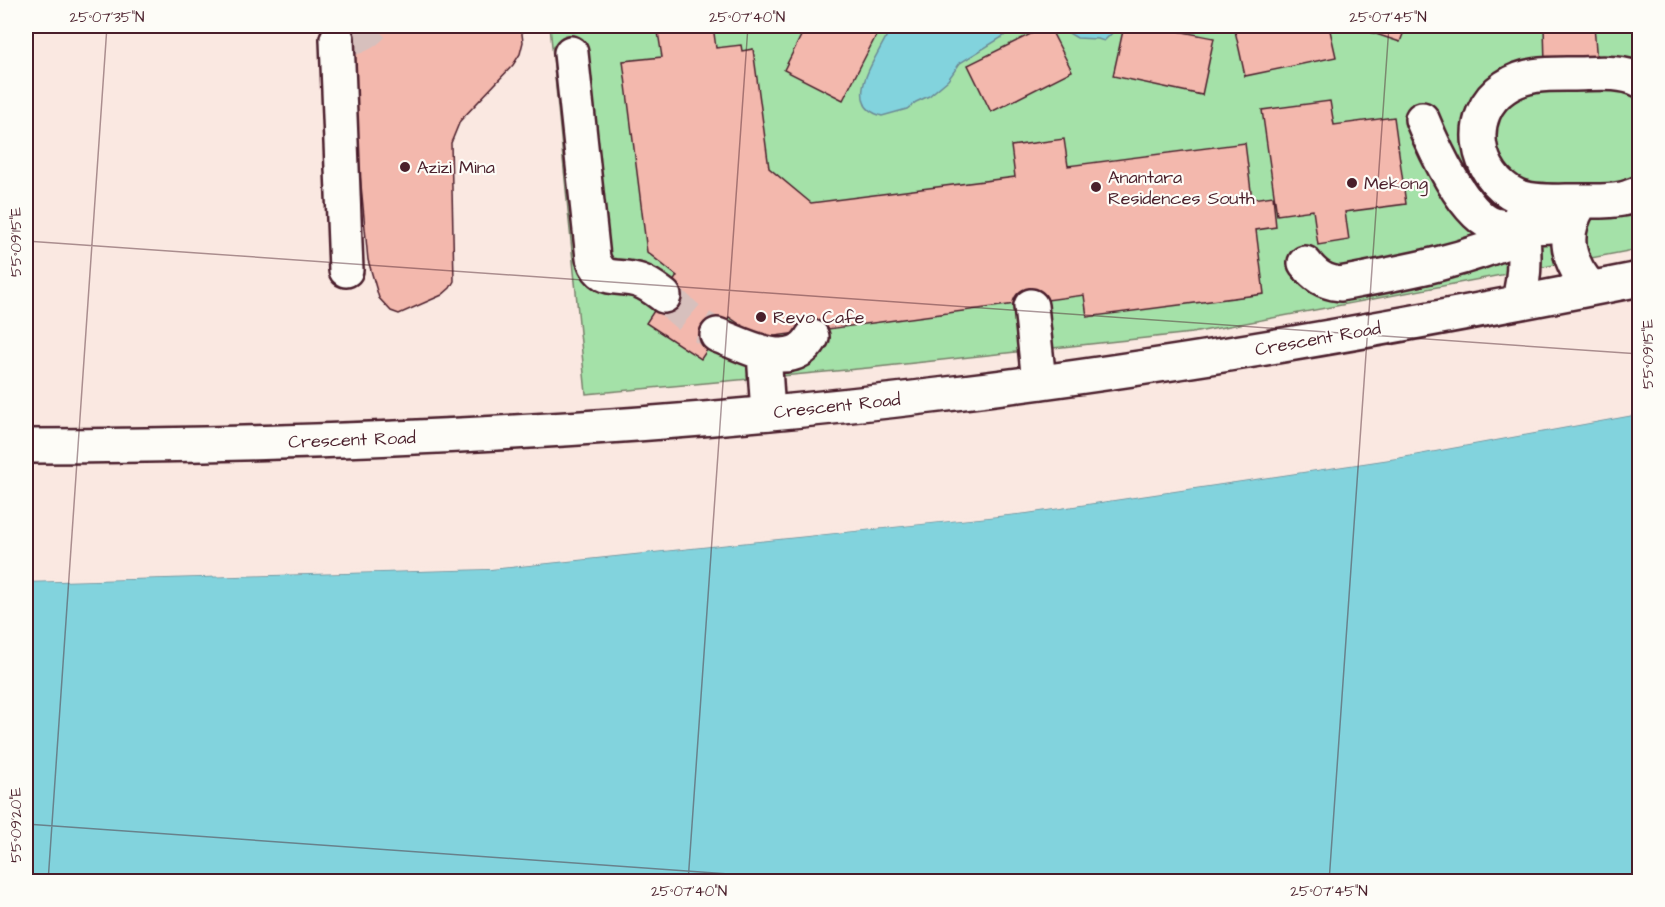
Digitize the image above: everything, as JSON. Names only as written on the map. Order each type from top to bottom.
[{"type":"main road","points":[[334,35],[346,270]]},
{"type":"main road","points":[[571,53],[592,258],[602,274],[648,284],[664,296]]},
{"type":"main road","points":[[1518,302],[1524,281],[1521,220],[1504,189],[1491,175],[1482,160],[1479,142],[1481,121],[1490,102],[1504,87],[1522,78],[1543,75],[1614,74],[1632,76],[1640,80]]},
{"type":"main road","points":[[1422,119],[1435,150],[1452,179],[1479,216],[1494,225],[1575,213],[1634,201]]},
{"type":"main road","points":[[1575,213],[1569,246],[1580,276],[1591,288]]},
{"type":"main road","points":[[1305,263],[1320,279],[1340,284],[1444,263],[1484,251],[1521,220]]},
{"type":"main road","name":"Crescent Road","points":[[26,446],[260,444],[455,436],[618,426],[768,413],[1039,382],[1262,349],[1640,279]]},
{"type":"main road","points":[[1031,306],[1039,382]]},
{"type":"main road","points":[[717,335],[764,353],[783,356],[801,351],[812,338]]},
{"type":"main road","points":[[764,353],[768,413]]},
{"type":"green space","points":[[550,26],[1639,26],[1639,249],[1192,333],[868,368],[586,394]]},
{"type":"water","points":[[891,26],[1020,26],[960,63],[948,80],[929,96],[907,109],[882,116],[867,107],[863,93],[867,74]]},
{"type":"water","points":[[1057,26],[1114,26],[1112,33],[1104,41],[1077,38]]},
{"type":"water","points":[[1639,414],[1639,881],[26,881],[26,582],[491,569],[1027,513],[1397,458]]},
{"type":"pier","points":[[1640,411],[1639,414],[1397,458],[1027,513],[491,569],[26,582],[26,579],[491,566],[1026,510],[1397,455]]},
{"type":"building","name":"Azizi Mina","points":[[348,26],[521,26],[523,42],[520,54],[513,65],[460,121],[451,143],[454,281],[442,295],[399,314],[391,311],[379,298],[368,260]]},
{"type":"building","name":"Anantara Residences South","points":[[657,26],[713,26],[716,48],[741,45],[742,51],[753,49],[769,168],[811,203],[1015,177],[1011,146],[1064,139],[1068,166],[1245,143],[1252,199],[1273,196],[1276,227],[1256,230],[1264,294],[1087,317],[1084,295],[760,338],[729,317],[701,359],[646,323],[677,276],[647,252],[623,61],[662,57]]},
{"type":"building","points":[[806,26],[881,26],[843,100],[784,70]]},
{"type":"building","points":[[1047,26],[1072,71],[991,112],[968,65]]},
{"type":"building","points":[[1124,26],[1152,26],[1214,38],[1202,95],[1113,76]]},
{"type":"building","points":[[1234,26],[1329,26],[1336,57],[1245,76]]},
{"type":"building","points":[[1358,26],[1406,26],[1400,42],[1358,28]]},
{"type":"building","points":[[1544,26],[1594,26],[1597,62],[1545,64]]},
{"type":"building","points":[[1330,101],[1334,125],[1394,117],[1406,204],[1345,212],[1349,240],[1318,245],[1313,210],[1277,215],[1262,110]]},
{"type":"tunnel","points":[[348,40],[362,35],[373,26]]},
{"type":"tunnel","points":[[664,296],[695,323],[717,335]]},
{"type":"place","name":"Azizi Mina","points":[[405,167]]},
{"type":"place","name":"Mekong","points":[[1352,183]]},
{"type":"place","name":"Anantara Residences South","points":[[1096,187]]},
{"type":"place","name":"Revo Cafe","points":[[761,317]]}]
